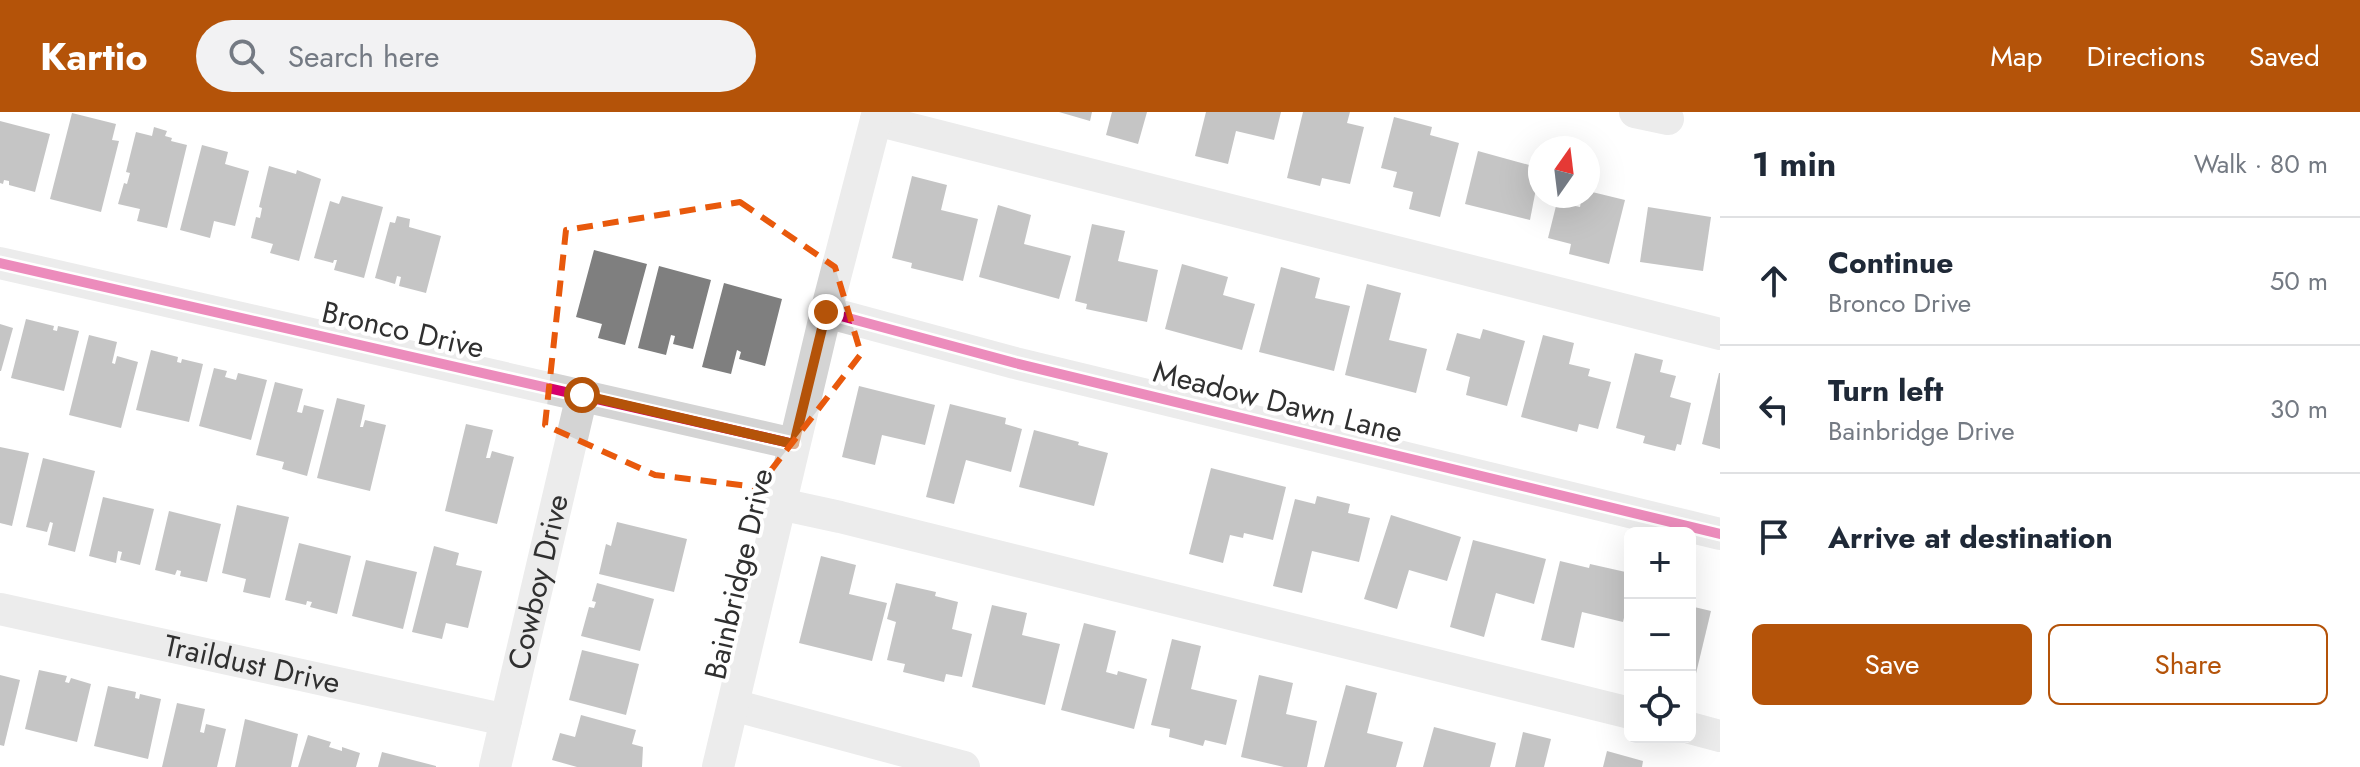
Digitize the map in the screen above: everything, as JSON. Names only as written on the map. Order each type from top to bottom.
[{"type":"street","points":[[1635,112],[1668,119]]},
{"type":"street","points":[[877,116],[1720,334]]},
{"type":"street","name":"Bainbridge Drive","points":[[718,767],[826,312],[877,116]]},
{"type":"street","name":"Bronco Drive","points":[[0,263],[794,444]]},
{"type":"street","name":"Meadow Dawn Lane","points":[[826,312],[1015,363],[1720,534]]},
{"type":"street","name":"Cowboy Drive","points":[[495,767],[582,395]]},
{"type":"street","points":[[780,504],[1624,712]]},
{"type":"street","name":"Traildust Drive","points":[[0,609],[506,720]]},
{"type":"street","points":[[733,705],[964,767]]},
{"type":"street","points":[[1696,730],[1720,736]]},
{"type":"highlighted area","points":[[740,202],[835,267],[861,354],[758,487],[655,475],[545,425],[566,230]]},
{"type":"building","points":[[1059,112],[1092,112],[1090,121]]},
{"type":"building","points":[[1112,112],[1147,112],[1138,144],[1106,135]]},
{"type":"building","points":[[1206,112],[1281,112],[1274,140],[1236,131],[1228,164],[1195,156]]},
{"type":"building","points":[[1303,112],[1350,112],[1347,123],[1364,127],[1350,184],[1322,178],[1320,186],[1287,178]]},
{"type":"building","points":[[72,113],[116,124],[112,140],[119,141],[101,212],[50,199]]},
{"type":"building","points":[[1394,117],[1432,127],[1430,135],[1459,143],[1440,217],[1409,209],[1413,192],[1393,187],[1397,172],[1381,168]]},
{"type":"building","points":[[0,121],[50,134],[35,192],[9,185],[9,181],[0,183]]},
{"type":"building","points":[[154,127],[167,131],[165,136],[172,138],[171,141],[187,145],[167,228],[137,221],[140,209],[118,204],[130,173],[126,172],[136,132],[152,136]]},
{"type":"building","points":[[202,145],[228,152],[225,164],[249,171],[235,226],[214,221],[210,238],[180,230]]},
{"type":"building","points":[[1478,151],[1528,165],[1528,208],[1532,208],[1530,220],[1465,204]]},
{"type":"building","points":[[269,166],[296,174],[297,170],[321,179],[299,261],[270,253],[273,244],[251,238],[256,217],[260,218],[262,208],[259,207]]},
{"type":"building","points":[[912,176],[947,185],[941,210],[978,219],[963,281],[911,268],[912,263],[892,258]]},
{"type":"building","points":[[1600,194],[1625,200],[1609,264],[1569,254],[1571,244],[1548,238],[1556,208],[1600,208]]},
{"type":"building","points":[[342,196],[383,207],[364,278],[334,270],[337,260],[333,263],[314,258],[330,201],[339,204]]},
{"type":"building","points":[[998,205],[1031,215],[1024,244],[1071,256],[1059,299],[979,277]]},
{"type":"building","points":[[1648,207],[1711,217],[1703,271],[1640,262]]},
{"type":"building","points":[[397,216],[410,219],[409,227],[441,236],[426,293],[399,286],[401,277],[397,276],[395,284],[375,278],[390,222],[395,223]]},
{"type":"building","points":[[1092,224],[1125,231],[1118,261],[1158,270],[1147,322],[1086,309],[1087,304],[1075,301]]},
{"type":"building","points":[[594,250],[647,264],[625,345],[598,338],[602,324],[576,317]]},
{"type":"building","points":[[1182,264],[1228,277],[1223,295],[1255,304],[1242,350],[1165,329]]},
{"type":"building","points":[[659,266],[711,280],[693,349],[673,344],[675,336],[671,335],[666,355],[638,348]]},
{"type":"building","points":[[1281,267],[1320,278],[1315,298],[1350,306],[1334,371],[1259,352]]},
{"type":"building","points":[[724,283],[782,299],[765,366],[739,359],[741,352],[737,350],[731,374],[702,367]]},
{"type":"building","points":[[1367,284],[1401,293],[1389,340],[1427,349],[1416,393],[1345,375]]},
{"type":"building","points":[[26,319],[54,326],[53,330],[57,331],[58,326],[79,331],[64,391],[11,378]]},
{"type":"building","points":[[0,324],[13,328],[1,371],[0,371]]},
{"type":"building","points":[[1483,329],[1525,341],[1507,406],[1466,395],[1470,377],[1446,370],[1457,333],[1480,339]]},
{"type":"building","points":[[89,335],[117,342],[112,363],[115,364],[117,356],[138,362],[121,428],[69,415]]},
{"type":"building","points":[[1543,335],[1574,343],[1569,364],[1590,369],[1588,376],[1611,382],[1598,429],[1579,424],[1577,432],[1521,417]]},
{"type":"building","points":[[151,350],[178,357],[177,362],[181,363],[182,359],[203,364],[189,422],[136,410]]},
{"type":"building","points":[[1635,353],[1663,360],[1660,372],[1676,376],[1670,397],[1691,403],[1681,445],[1677,444],[1675,451],[1643,443],[1645,436],[1616,428]]},
{"type":"building","points":[[214,368],[227,371],[225,377],[236,380],[238,373],[267,380],[251,440],[199,426]]},
{"type":"building","points":[[1720,373],[1720,449],[1702,444]]},
{"type":"building","points":[[275,382],[303,389],[297,412],[302,413],[304,405],[324,410],[307,476],[282,469],[284,462],[256,455]]},
{"type":"building","points":[[859,386],[935,405],[925,445],[882,435],[875,465],[842,457]]},
{"type":"building","points":[[337,398],[365,405],[360,427],[363,427],[365,420],[386,425],[370,491],[317,478]]},
{"type":"building","points":[[950,404],[1006,418],[1005,424],[1022,429],[1011,472],[966,460],[954,504],[926,497]]},
{"type":"building","points":[[466,424],[493,430],[486,458],[490,458],[492,451],[514,457],[497,524],[445,511]]},
{"type":"building","points":[[1034,430],[1108,453],[1094,506],[1019,487]]},
{"type":"building","points":[[0,447],[29,453],[12,526],[0,523]]},
{"type":"building","points":[[43,458],[95,471],[75,552],[48,545],[53,523],[50,522],[47,532],[26,527]]},
{"type":"building","points":[[1211,468],[1286,487],[1273,540],[1244,533],[1243,538],[1230,535],[1223,563],[1189,554]]},
{"type":"building","points":[[1317,496],[1350,504],[1348,513],[1370,518],[1359,562],[1312,551],[1302,593],[1273,586],[1295,499],[1315,504]]},
{"type":"building","points":[[103,497],[154,509],[140,565],[120,560],[122,552],[118,551],[116,563],[89,556]]},
{"type":"building","points":[[237,505],[289,517],[270,598],[243,592],[246,579],[222,573]]},
{"type":"building","points":[[169,511],[221,524],[207,582],[180,576],[181,571],[177,570],[175,575],[155,570]]},
{"type":"building","points":[[1391,515],[1461,537],[1447,581],[1409,570],[1397,609],[1364,599]]},
{"type":"building","points":[[617,522],[687,539],[674,592],[599,574],[606,544],[611,546]]},
{"type":"building","points":[[1473,540],[1546,559],[1534,604],[1496,593],[1484,637],[1450,627]]},
{"type":"building","points":[[299,543],[351,556],[337,614],[310,607],[312,602],[307,601],[306,605],[285,600]]},
{"type":"building","points":[[434,546],[459,553],[456,565],[482,571],[468,628],[446,623],[442,639],[412,632]]},
{"type":"building","points":[[821,556],[856,565],[849,594],[887,603],[872,661],[799,643]]},
{"type":"building","points":[[366,560],[417,572],[403,629],[352,616]]},
{"type":"building","points":[[1560,561],[1624,572],[1623,622],[1582,612],[1574,648],[1541,640]]},
{"type":"building","points":[[597,583],[654,599],[640,651],[581,636],[589,607],[594,608],[596,602],[592,601]]},
{"type":"building","points":[[896,583],[936,592],[935,596],[958,602],[952,629],[972,634],[962,677],[946,674],[944,682],[903,672],[905,664],[887,660],[896,622],[887,619]]},
{"type":"building","points":[[992,605],[1027,613],[1022,635],[1060,644],[1045,705],[972,687]]},
{"type":"building","points":[[1696,607],[1711,611],[1696,674]]},
{"type":"building","points":[[1084,623],[1116,631],[1106,672],[1117,675],[1118,671],[1147,679],[1134,729],[1061,710]]},
{"type":"building","points":[[1172,639],[1201,646],[1191,689],[1237,700],[1226,745],[1205,740],[1203,746],[1169,737],[1170,729],[1151,725]]},
{"type":"building","points":[[582,650],[639,664],[626,715],[569,700]]},
{"type":"building","points":[[39,670],[67,676],[65,682],[69,683],[71,678],[91,684],[77,742],[25,729]]},
{"type":"building","points":[[0,675],[20,680],[4,746],[0,745]]},
{"type":"building","points":[[1259,675],[1293,683],[1286,714],[1317,721],[1307,767],[1284,767],[1241,757]]},
{"type":"building","points":[[1346,685],[1377,693],[1367,733],[1403,742],[1396,767],[1324,767]]},
{"type":"building","points":[[108,686],[136,692],[135,698],[139,699],[140,694],[161,699],[148,759],[94,746]]},
{"type":"building","points":[[177,703],[205,709],[200,732],[204,733],[206,724],[226,729],[217,767],[162,767]]},
{"type":"building","points":[[581,715],[636,730],[632,744],[643,747],[642,767],[577,767],[552,760],[560,733],[575,737]]},
{"type":"building","points":[[245,719],[298,734],[291,767],[235,767]]},
{"type":"building","points":[[1434,727],[1496,743],[1490,767],[1423,767]]},
{"type":"building","points":[[1523,732],[1551,739],[1544,767],[1515,767]]},
{"type":"building","points":[[308,735],[331,742],[329,747],[342,751],[342,747],[360,753],[356,767],[298,767]]},
{"type":"building","points":[[1607,751],[1643,761],[1642,767],[1603,767]]},
{"type":"building","points":[[382,752],[436,766],[436,767],[378,767]]},
{"type":"cycle path","points":[[0,263],[794,444]]},
{"type":"cycle path","points":[[826,312],[1015,363],[1720,534]]},
{"type":"route","points":[[582,395],[794,444],[826,312]]}]
